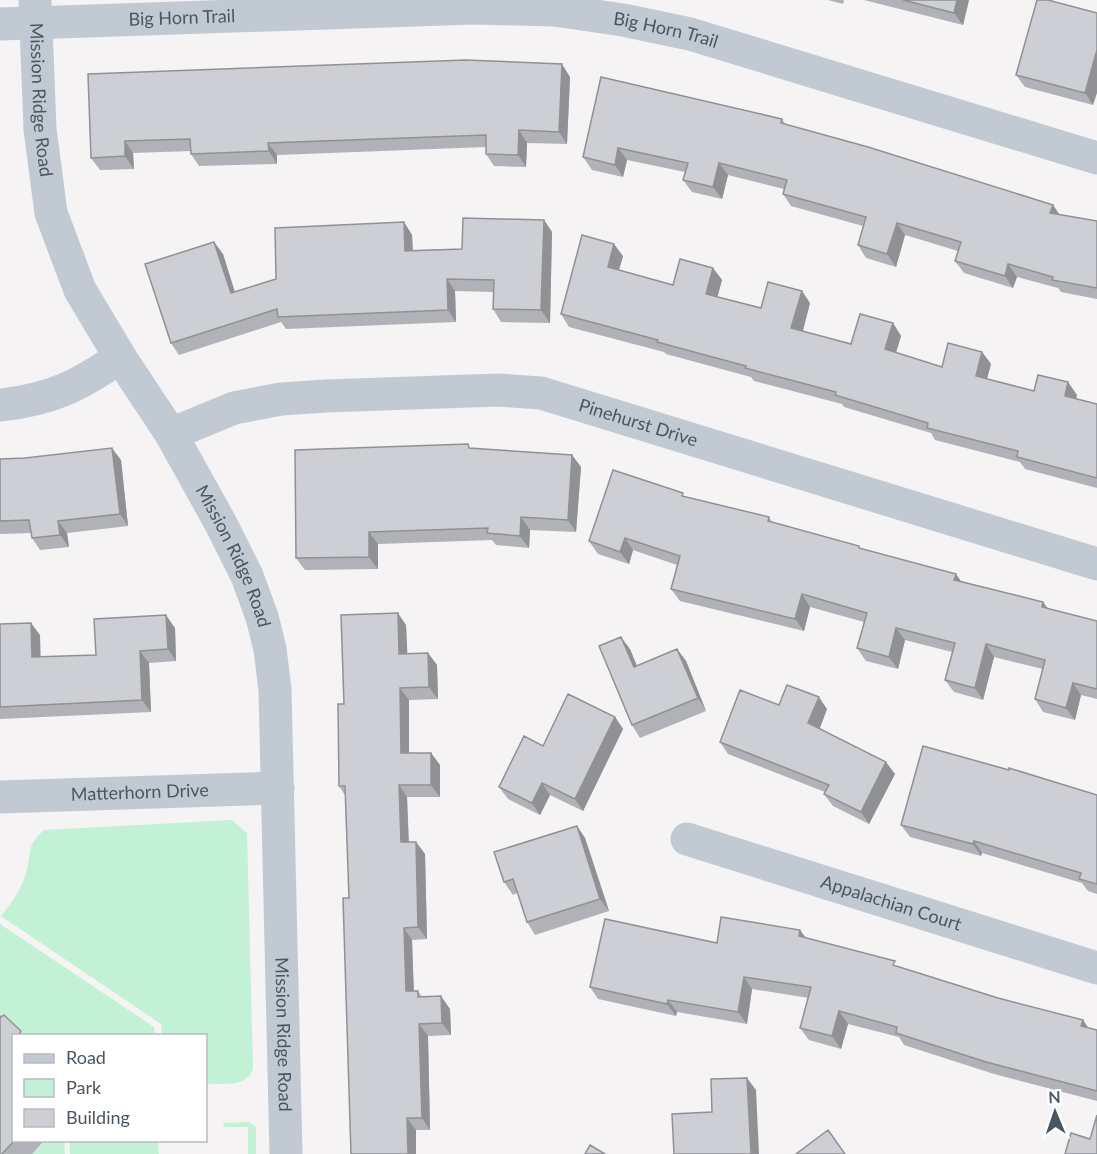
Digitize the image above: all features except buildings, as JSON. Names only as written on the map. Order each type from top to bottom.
[{"type":"street","name":"Big Horn Trail","points":[[0,24],[36,12],[474,8],[554,10],[623,20],[690,34],[1097,158]]},
{"type":"street","name":"Mission Ridge Road","points":[[36,12],[40,129],[51,213],[80,290],[120,357],[171,434],[221,524],[247,576],[264,623],[270,648],[275,690],[286,1154]]},
{"type":"street","points":[[0,405],[25,402],[61,392],[93,376],[120,357]]},
{"type":"street","name":"Pinehurst Drive","points":[[171,434],[234,408],[280,399],[498,390],[541,393],[1097,564]]},
{"type":"street","name":"Matterhorn Drive","points":[[0,797],[278,788]]},
{"type":"street","name":"Appalachian Court","points":[[687,839],[1097,968]]},
{"type":"green space","points":[[232,820],[247,833],[253,1069],[250,1075],[240,1082],[207,1084],[207,1034],[162,1034],[161,1024],[1,916],[21,887],[31,846],[44,830]]},
{"type":"green space","points":[[0,924],[154,1027],[155,1034],[16,1034],[0,1030]]},
{"type":"green space","points":[[249,1122],[256,1127],[256,1154],[248,1154],[248,1127],[223,1126],[224,1123]]},
{"type":"green space","points":[[44,1142],[64,1142],[65,1154],[32,1154]]},
{"type":"green space","points":[[70,1142],[158,1142],[159,1154],[70,1154]]}]
